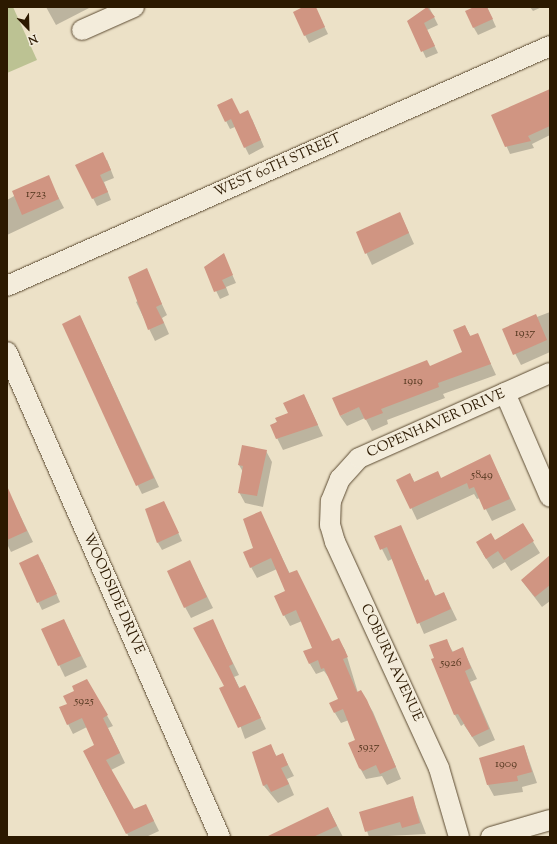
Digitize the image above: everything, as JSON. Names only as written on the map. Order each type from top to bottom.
[{"type":"street","points":[[82,30],[134,7]]},
{"type":"street","name":"WEST 60TH STREET","points":[[7,286],[550,46]]},
{"type":"street","name":"WOODSIDE DRIVE","points":[[7,352],[220,837]]},
{"type":"street","name":"COPENHAVER DRIVE","points":[[334,489],[359,458],[550,374]]},
{"type":"street","points":[[505,393],[550,497]]},
{"type":"street","name":"COBURN AVENUE","points":[[334,489],[330,514],[333,538],[439,768],[458,837]]},
{"type":"street","points":[[491,837],[550,820]]},
{"type":"green space","points":[[7,7],[13,7],[37,60],[7,73]]},
{"type":"building","points":[[303,7],[316,7],[325,27],[304,36],[293,12]]},
{"type":"building","points":[[427,7],[435,17],[424,23],[435,46],[421,52],[407,21]]},
{"type":"building","points":[[474,7],[487,7],[493,19],[473,28],[465,11]]},
{"type":"building","points":[[550,89],[550,126],[528,136],[531,141],[505,147],[491,115]]},
{"type":"building","points":[[232,98],[240,114],[248,110],[261,140],[244,148],[231,119],[225,122],[217,105]]},
{"type":"building","points":[[103,152],[111,170],[100,175],[108,192],[92,199],[75,165]]},
{"type":"building","points":[[49,175],[59,199],[22,215],[12,191]]},
{"type":"building","points":[[400,212],[409,233],[365,254],[356,232]]},
{"type":"building","points":[[224,253],[233,275],[222,280],[226,288],[214,292],[204,267]]},
{"type":"building","points":[[147,268],[162,304],[156,307],[164,323],[148,330],[128,277]]},
{"type":"building","points":[[536,314],[547,340],[513,355],[502,329]]},
{"type":"building","points":[[80,315],[154,478],[136,486],[62,324]]},
{"type":"building","points":[[465,325],[470,336],[478,333],[491,364],[438,383],[439,387],[381,409],[383,413],[365,420],[359,407],[340,416],[332,398],[427,360],[430,366],[462,352],[453,330]]},
{"type":"building","points":[[304,394],[318,425],[276,439],[270,425],[277,422],[275,418],[288,413],[283,403]]},
{"type":"building","points":[[242,445],[267,450],[257,496],[238,493],[243,466],[238,465]]},
{"type":"building","points":[[490,454],[510,499],[484,510],[474,487],[469,489],[467,483],[410,509],[396,480],[410,473],[414,482],[438,471],[441,478]]},
{"type":"building","points":[[7,486],[27,531],[7,540]]},
{"type":"building","points":[[164,501],[179,533],[157,543],[145,509]]},
{"type":"building","points":[[261,511],[289,573],[297,570],[332,641],[339,638],[348,657],[343,659],[357,692],[361,690],[367,700],[396,767],[380,774],[376,765],[363,771],[359,768],[348,743],[355,740],[343,709],[334,713],[329,703],[338,699],[324,668],[321,669],[318,660],[309,664],[303,651],[312,648],[296,610],[283,616],[274,596],[285,591],[271,558],[250,568],[243,552],[253,548],[243,519]]},
{"type":"building","points":[[523,523],[534,541],[504,560],[498,551],[486,559],[476,542],[491,533],[495,540]]},
{"type":"building","points":[[401,525],[425,581],[428,579],[435,596],[444,592],[451,609],[417,624],[387,547],[380,550],[374,536]]},
{"type":"building","points":[[38,554],[57,594],[37,603],[19,563]]},
{"type":"building","points":[[550,555],[550,585],[535,597],[521,580]]},
{"type":"building","points":[[190,560],[207,597],[184,608],[167,571]]},
{"type":"building","points":[[64,619],[81,656],[58,666],[41,629]]},
{"type":"building","points":[[213,619],[233,664],[229,666],[239,688],[245,685],[261,718],[238,728],[219,688],[224,686],[193,628]]},
{"type":"building","points":[[447,639],[452,652],[463,647],[471,668],[465,671],[489,729],[472,737],[458,714],[454,715],[431,659],[434,658],[429,645]]},
{"type":"building","points":[[87,679],[108,715],[103,718],[120,753],[106,760],[134,809],[146,804],[154,821],[126,834],[83,751],[94,745],[82,718],[67,725],[59,707],[67,704],[63,696],[74,691],[72,686]]},
{"type":"building","points":[[271,744],[276,756],[283,753],[288,765],[281,768],[289,784],[271,792],[267,784],[263,786],[252,752]]},
{"type":"building","points":[[524,745],[532,772],[517,776],[518,781],[487,785],[479,758]]},
{"type":"building","points":[[413,796],[420,823],[402,828],[400,822],[365,832],[359,812]]},
{"type":"building","points":[[328,807],[337,826],[313,837],[266,837]]}]
